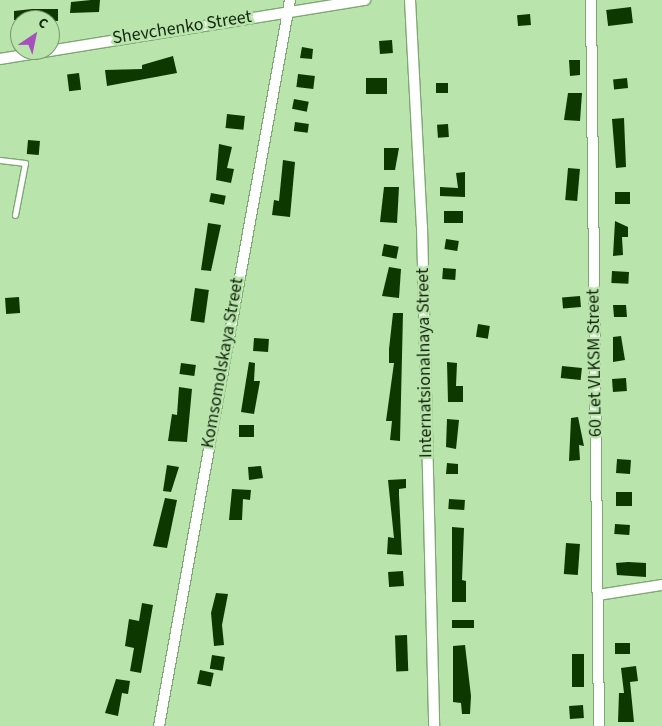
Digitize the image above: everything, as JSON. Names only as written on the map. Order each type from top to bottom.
[{"type":"street","name":"Shevchenko Street","points":[[0,59],[289,5],[365,0]]},
{"type":"street","name":"Internatsionalnaya Street","points":[[410,0],[422,227],[434,726]]},
{"type":"street","name":"60 Let VLKSM Street","points":[[591,0],[599,726]]},
{"type":"street","name":"Komsomolskaya Street","points":[[159,726],[289,5]]},
{"type":"street","points":[[598,595],[662,585]]},
{"type":"lane","points":[[0,160],[24,163],[15,215]]},
{"type":"building","points":[[100,0],[99,12],[70,13],[71,2]]},
{"type":"building","points":[[631,7],[633,23],[608,26],[606,10]]},
{"type":"building","points":[[32,9],[58,9],[58,10],[23,10]]},
{"type":"building","points":[[530,14],[531,25],[518,26],[517,15]]},
{"type":"building","points":[[392,40],[393,53],[380,54],[379,41]]},
{"type":"building","points":[[302,47],[313,49],[312,59],[300,58]]},
{"type":"building","points":[[173,56],[177,73],[107,86],[105,70],[142,69],[142,65]]},
{"type":"building","points":[[569,60],[580,60],[580,75],[570,76]]},
{"type":"building","points":[[79,73],[81,90],[69,91],[67,74]]},
{"type":"building","points":[[298,74],[315,76],[313,89],[296,87]]},
{"type":"building","points":[[366,78],[387,78],[387,94],[366,94]]},
{"type":"building","points":[[627,78],[628,88],[614,89],[613,79]]},
{"type":"building","points":[[436,83],[448,83],[448,93],[436,93]]},
{"type":"building","points":[[568,93],[582,93],[580,121],[564,120]]},
{"type":"building","points":[[294,99],[309,102],[307,112],[292,109]]},
{"type":"building","points":[[227,114],[245,116],[243,130],[226,128]]},
{"type":"building","points":[[624,118],[626,167],[616,168],[612,119]]},
{"type":"building","points":[[295,122],[309,124],[308,133],[294,131]]},
{"type":"building","points":[[448,124],[449,137],[438,138],[437,125]]},
{"type":"building","points":[[28,140],[40,141],[39,155],[27,154]]},
{"type":"building","points":[[219,144],[232,147],[227,168],[234,169],[231,183],[216,180]]},
{"type":"building","points":[[384,148],[399,148],[395,170],[384,170]]},
{"type":"building","points":[[283,160],[295,162],[290,217],[272,215],[274,200],[279,201]]},
{"type":"building","points":[[568,168],[580,169],[577,201],[565,200]]},
{"type":"building","points":[[465,172],[465,197],[440,196],[440,187],[458,188],[456,173]]},
{"type":"building","points":[[384,187],[399,187],[397,223],[380,222]]},
{"type":"building","points":[[615,192],[630,192],[630,204],[615,204]]},
{"type":"building","points":[[211,193],[226,196],[224,205],[209,202]]},
{"type":"building","points":[[444,211],[463,211],[463,223],[444,223]]},
{"type":"building","points":[[615,221],[628,227],[628,237],[622,237],[623,255],[613,256]]},
{"type":"building","points":[[208,223],[221,225],[211,271],[201,270]]},
{"type":"building","points":[[446,239],[459,241],[457,251],[444,249]]},
{"type":"building","points":[[384,244],[399,247],[396,259],[382,256]]},
{"type":"building","points":[[389,267],[401,269],[399,298],[382,296]]},
{"type":"building","points":[[443,268],[456,269],[455,280],[442,279]]},
{"type":"building","points":[[612,271],[629,272],[628,284],[611,283]]},
{"type":"building","points":[[195,288],[209,290],[204,323],[190,321]]},
{"type":"building","points":[[580,296],[581,307],[563,309],[562,298]]},
{"type":"building","points":[[19,297],[20,313],[6,314],[5,298]]},
{"type":"building","points":[[613,305],[626,305],[627,317],[614,317]]},
{"type":"building","points":[[393,313],[403,313],[400,441],[390,440],[392,421],[386,421],[394,363],[389,363]]},
{"type":"building","points":[[478,324],[490,326],[488,339],[476,337]]},
{"type":"building","points":[[621,336],[625,360],[613,362],[613,337]]},
{"type":"building","points":[[254,338],[269,339],[268,352],[253,351]]},
{"type":"building","points":[[249,362],[255,363],[254,381],[260,381],[254,414],[241,412]]},
{"type":"building","points":[[447,362],[457,363],[456,386],[463,386],[463,402],[448,402]]},
{"type":"building","points":[[181,363],[196,365],[194,376],[179,374]]},
{"type":"building","points":[[562,366],[582,368],[581,380],[561,378]]},
{"type":"building","points":[[626,378],[627,391],[613,392],[612,379]]},
{"type":"building","points":[[179,387],[192,389],[187,442],[168,441],[172,414],[177,415]]},
{"type":"building","points":[[578,417],[584,446],[579,445],[580,460],[569,461],[571,418]]},
{"type":"building","points":[[447,419],[459,420],[456,449],[446,447]]},
{"type":"building","points":[[239,425],[254,425],[254,437],[239,437]]},
{"type":"building","points":[[617,459],[631,460],[630,474],[616,473]]},
{"type":"building","points":[[447,463],[458,464],[458,474],[446,474]]},
{"type":"building","points":[[167,465],[179,467],[171,492],[163,491]]},
{"type":"building","points":[[261,466],[263,478],[249,480],[248,467]]},
{"type":"building","points":[[406,479],[406,488],[399,489],[402,555],[387,554],[388,537],[394,538],[388,480]]},
{"type":"building","points":[[232,489],[251,490],[250,500],[243,499],[242,520],[229,520]]},
{"type":"building","points":[[616,492],[632,492],[632,506],[616,506]]},
{"type":"building","points":[[165,498],[177,500],[167,548],[153,546]]},
{"type":"building","points":[[449,499],[465,500],[464,510],[448,509]]},
{"type":"building","points":[[615,524],[630,525],[629,535],[614,534]]},
{"type":"building","points":[[452,527],[464,528],[462,580],[466,581],[466,602],[452,602]]},
{"type":"building","points":[[566,543],[580,544],[578,575],[564,574]]},
{"type":"building","points":[[616,563],[646,563],[646,577],[617,575]]},
{"type":"building","points":[[403,571],[404,586],[389,587],[388,572]]},
{"type":"building","points":[[216,593],[228,594],[222,625],[224,645],[214,646],[211,613]]},
{"type":"building","points":[[142,603],[153,605],[141,673],[130,671],[134,648],[125,646],[129,619],[139,621]]},
{"type":"building","points":[[452,620],[474,620],[474,628],[452,628]]},
{"type":"building","points":[[395,635],[407,635],[408,671],[396,671]]},
{"type":"building","points":[[615,643],[630,643],[630,654],[615,654]]},
{"type":"building","points":[[465,645],[471,696],[470,714],[462,714],[461,703],[453,702],[453,646]]},
{"type":"building","points":[[572,654],[584,654],[584,687],[572,687]]},
{"type":"building","points":[[212,655],[225,657],[223,671],[210,669]]},
{"type":"building","points":[[636,666],[638,681],[630,682],[634,722],[618,722],[619,693],[624,693],[621,668]]},
{"type":"building","points":[[200,670],[214,673],[211,687],[197,684]]},
{"type":"building","points":[[116,679],[130,681],[128,694],[122,693],[118,716],[105,713]]},
{"type":"building","points":[[583,705],[584,718],[570,719],[569,706]]}]
